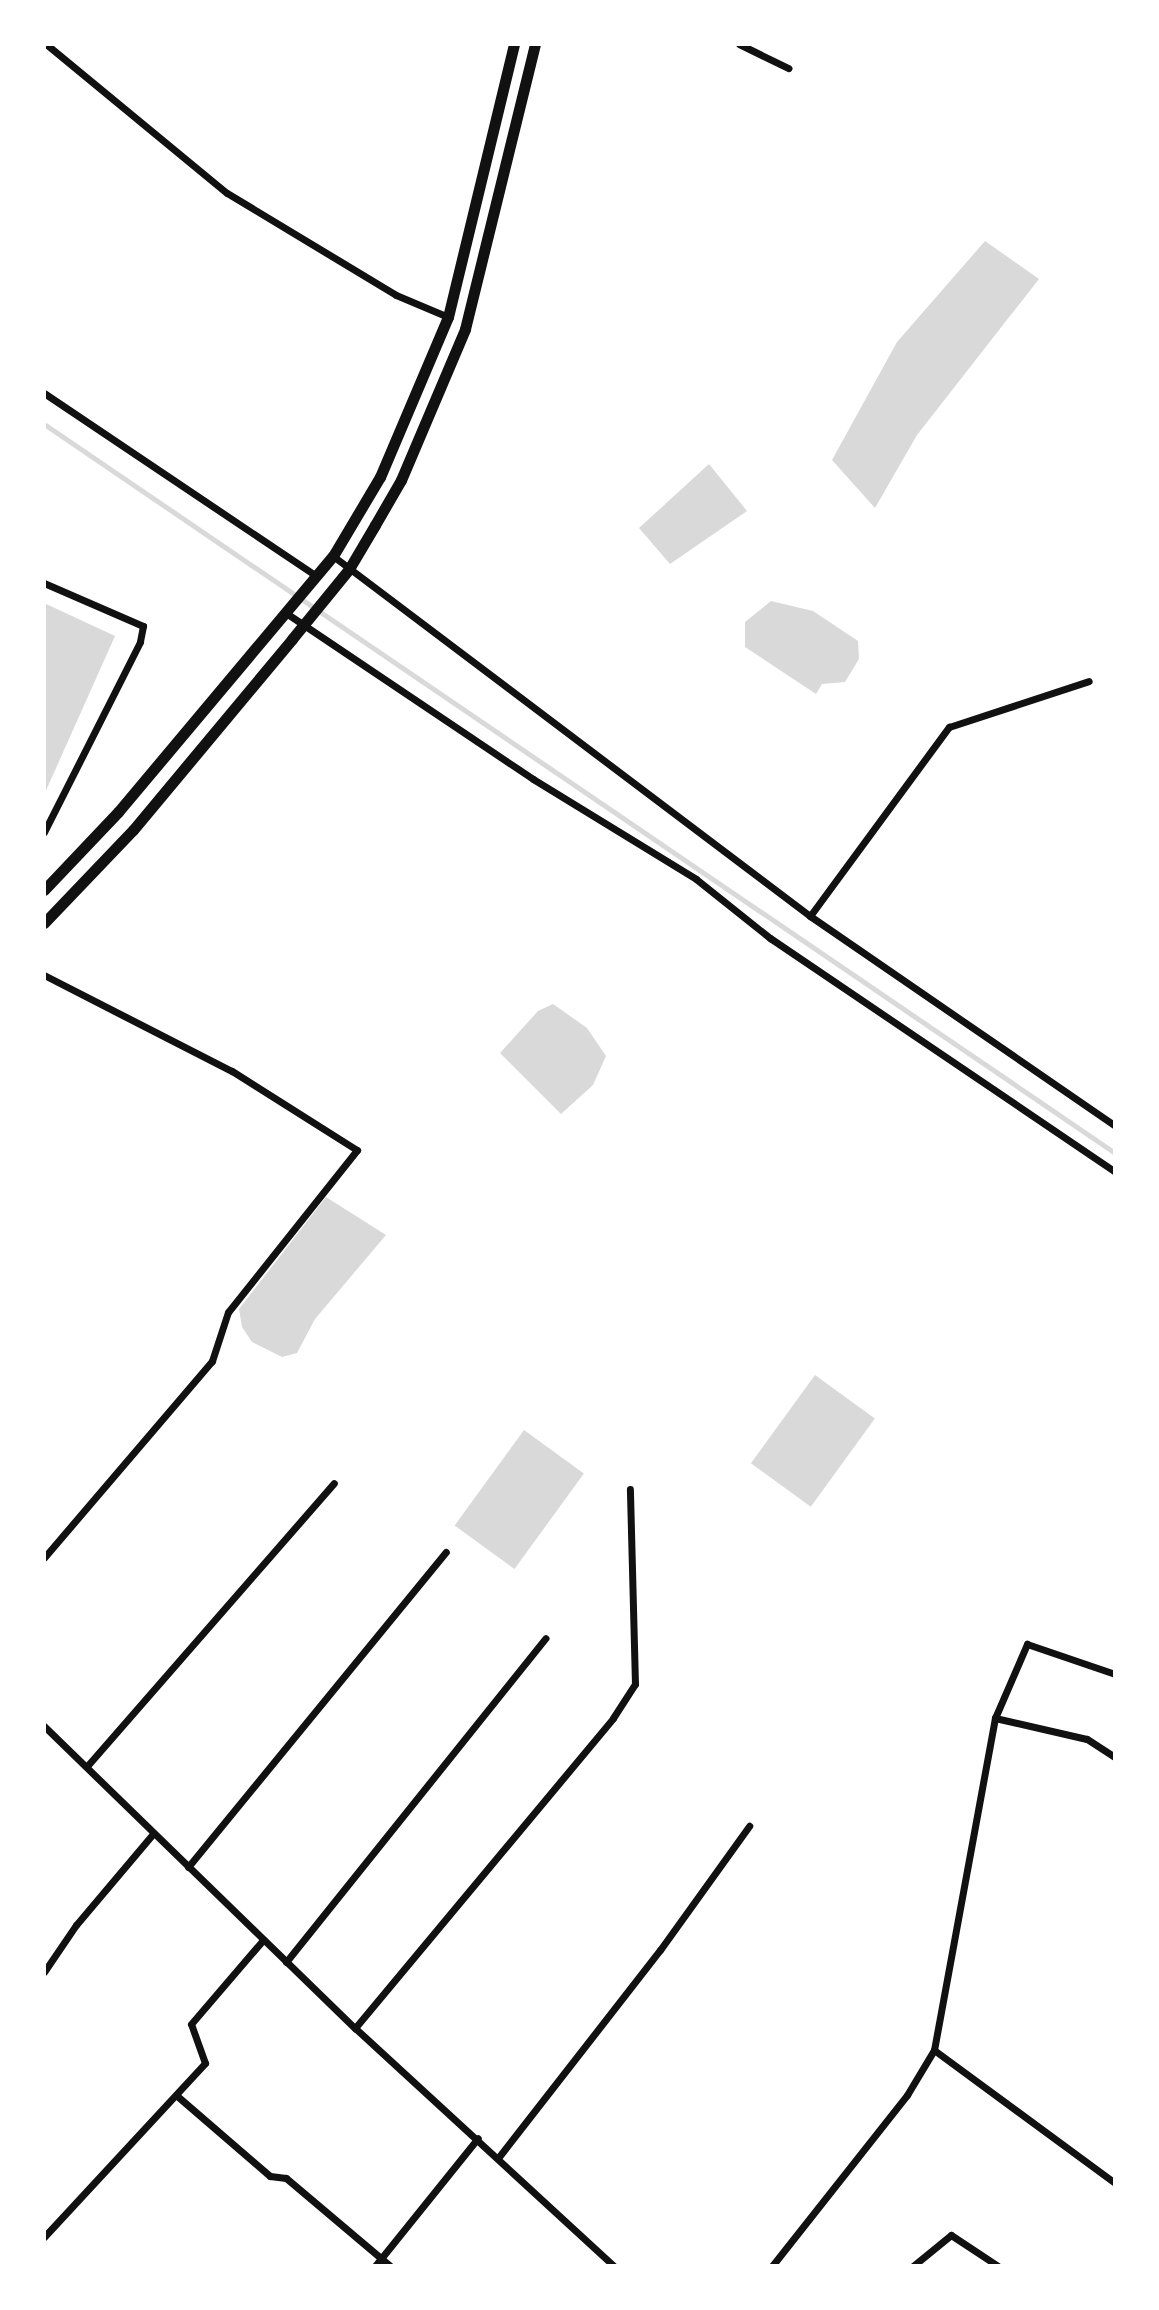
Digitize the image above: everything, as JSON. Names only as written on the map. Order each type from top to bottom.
[{"type":"main road","points":[[44,890],[118,812],[333,556],[380,477],[448,317],[514,44]]},
{"type":"main road","points":[[44,923],[133,830],[349,569],[401,480],[465,329],[535,44]]},
{"type":"street","points":[[46,44],[227,193],[396,295],[448,317]]},
{"type":"street","points":[[739,44],[788,68]]},
{"type":"street","points":[[44,393],[316,576]]},
{"type":"street","points":[[333,556],[810,916],[1115,1126]]},
{"type":"street","points":[[44,583],[143,626],[140,642],[44,832]]},
{"type":"street","points":[[286,613],[696,879],[770,938],[1115,1172]]},
{"type":"street","points":[[810,916],[949,727],[1089,681]]},
{"type":"street","points":[[44,975],[232,1071],[357,1150],[228,1312],[212,1361],[44,1558]]},
{"type":"street","points":[[88,1765],[334,1483]]},
{"type":"street","points":[[355,2028],[604,1730],[635,1684],[630,1489]]},
{"type":"street","points":[[188,1867],[446,1552]]},
{"type":"street","points":[[286,1962],[546,1638]]},
{"type":"street","points":[[772,2266],[907,2095],[934,2050],[995,1718],[1027,1644],[1115,1674]]},
{"type":"street","points":[[995,1718],[1087,1739],[1115,1757]]},
{"type":"street","points":[[44,1726],[88,1765],[153,1834],[355,2028],[614,2266]]},
{"type":"street","points":[[498,2158],[660,1950],[749,1826]]},
{"type":"street","points":[[44,1972],[76,1925],[153,1834]]},
{"type":"street","points":[[44,2237],[112,2159],[205,2063],[191,2024],[263,1940]]},
{"type":"street","points":[[934,2050],[1115,2183]]},
{"type":"street","points":[[176,2095],[270,2176],[286,2178],[390,2266]]},
{"type":"street","points":[[375,2266],[478,2138]]},
{"type":"street","points":[[913,2266],[951,2235],[998,2266]]},
{"type":"shaded area","points":[[985,241],[1039,279],[917,435],[875,508],[832,460],[897,342]]},
{"type":"shaded area","points":[[709,464],[747,511],[670,564],[639,528]]},
{"type":"shaded area","points":[[771,601],[813,611],[858,641],[859,659],[845,682],[822,684],[816,694],[745,647],[745,622]]},
{"type":"shaded area","points":[[44,603],[115,636],[44,795]]},
{"type":"shaded area","points":[[553,1004],[587,1028],[606,1056],[593,1085],[561,1114],[500,1053],[538,1011]]},
{"type":"shaded area","points":[[326,1197],[386,1235],[315,1319],[297,1353],[282,1357],[252,1342],[242,1327],[239,1309]]},
{"type":"shaded area","points":[[815,1375],[875,1418],[811,1507],[751,1463]]},
{"type":"shaded area","points":[[524,1430],[584,1473],[515,1569],[455,1525]]},
{"type":"waterway","points":[[44,424],[1115,1153]]}]
